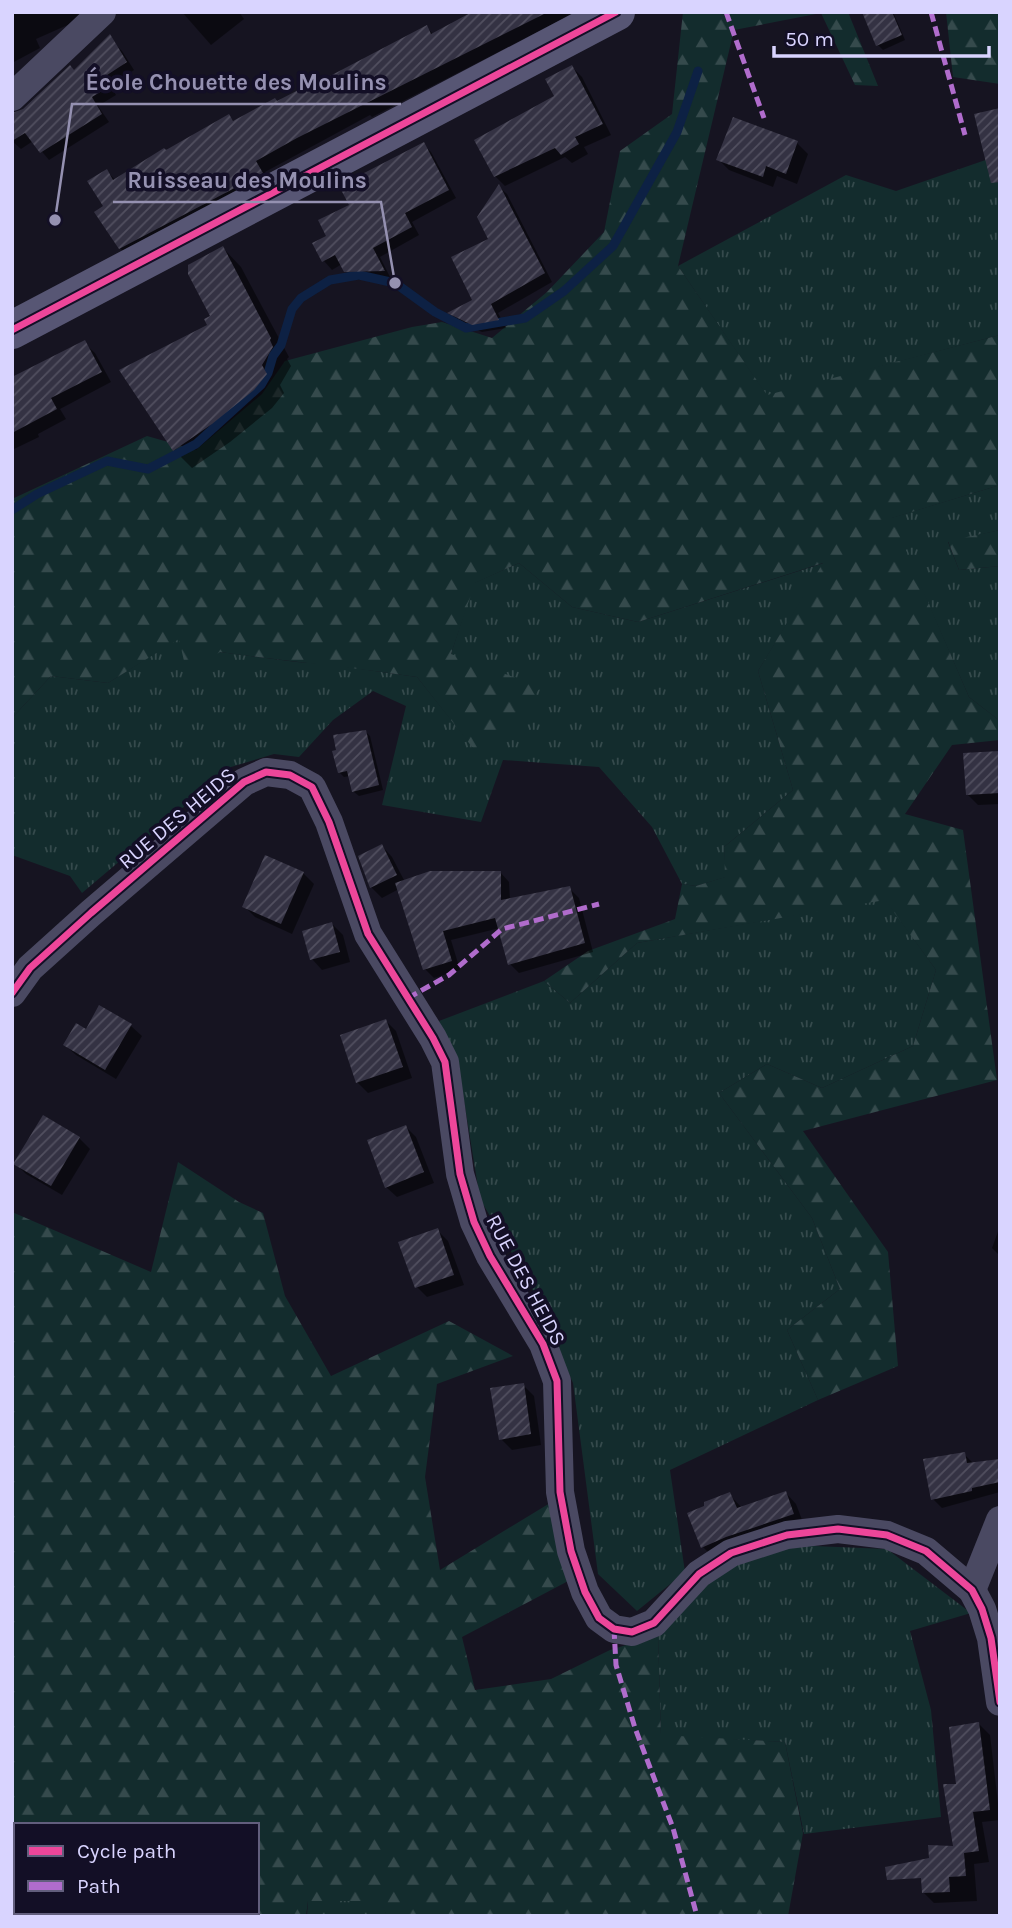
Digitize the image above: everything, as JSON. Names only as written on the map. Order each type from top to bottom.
[{"type":"street","points":[[12,97],[102,12]]},
{"type":"street","points":[[12,330],[616,12]]},
{"type":"street","name":"RUE DES HEIDS","points":[[12,993],[30,968],[244,782],[266,772],[290,775],[312,787],[329,822],[368,934],[445,1062],[460,1174],[474,1222],[490,1256],[543,1344],[557,1381],[560,1492],[571,1551],[585,1592],[598,1618],[614,1629],[632,1632],[654,1623],[699,1574],[731,1553],[787,1535],[838,1529],[887,1535],[926,1551],[972,1590],[982,1609],[991,1638],[1000,1702]]},
{"type":"street","points":[[972,1590],[1000,1520]]},
{"type":"green space","points":[[683,12],[848,12],[878,86],[855,85],[821,13],[734,30],[678,266],[767,395],[1000,335],[1000,485],[892,518],[969,697],[1000,721],[1000,740],[952,745],[905,814],[963,830],[997,1080],[803,1131],[888,1252],[898,1366],[818,1400],[787,1330],[840,1289],[812,1218],[719,1093],[767,1064],[822,1088],[913,1046],[936,970],[885,900],[637,943],[570,1003],[544,981],[588,951],[675,919],[682,884],[696,886],[725,877],[724,847],[793,790],[758,671],[823,563],[638,622],[572,607],[519,563],[475,583],[451,654],[541,687],[480,757],[417,677],[220,652],[187,674],[179,639],[108,683],[51,676],[12,718],[12,499],[147,436],[196,450],[262,394],[285,361],[412,327],[442,322],[492,338],[547,292],[604,232],[620,151],[672,114]]},
{"type":"green space","points":[[946,12],[1000,12],[1000,84],[953,77]]},
{"type":"green space","points":[[1000,155],[1000,335],[767,396],[678,266],[846,175],[896,191]]},
{"type":"green space","points":[[1000,485],[1000,530],[948,542],[959,570],[1000,566],[1000,721],[969,697],[891,518]]},
{"type":"green space","points":[[1000,530],[1000,566],[959,570],[948,541]]},
{"type":"green space","points":[[519,563],[572,607],[638,622],[824,563],[758,671],[793,790],[724,847],[726,877],[696,886],[682,884],[652,827],[599,767],[503,760],[481,822],[382,805],[406,706],[373,691],[333,720],[299,757],[274,754],[231,767],[82,893],[70,876],[12,855],[12,718],[51,676],[108,683],[179,638],[220,652],[417,677],[480,756],[451,654],[474,583]]},
{"type":"green space","points":[[885,899],[936,970],[913,1046],[822,1088],[767,1064],[719,1093],[812,1218],[840,1289],[787,1330],[818,1400],[670,1470],[685,1572],[637,1611],[598,1574],[573,1383],[530,1284],[480,1199],[460,1076],[439,1021],[544,981],[570,1003],[637,943]]},
{"type":"green space","points":[[178,1162],[239,1202],[263,1213],[285,1296],[331,1376],[449,1321],[513,1356],[437,1384],[425,1477],[440,1570],[550,1503],[572,1579],[462,1637],[475,1690],[551,1679],[610,1650],[658,1635],[661,1735],[785,1742],[803,1833],[788,1916],[387,1916],[380,1901],[308,1901],[306,1916],[47,1914],[259,1914],[259,1823],[14,1823],[14,1902],[12,1900],[12,1212],[151,1272]]},
{"type":"green space","points":[[778,1542],[789,1545],[887,1549],[971,1613],[910,1631],[931,1710],[941,1817],[804,1834],[785,1742],[661,1736],[658,1635],[695,1586]]},
{"type":"green space","points":[[308,1901],[381,1901],[387,1916],[307,1916]]},
{"type":"building","points":[[472,12],[548,12],[297,138],[256,161],[263,173],[119,249],[94,212],[103,206],[87,181],[107,169],[113,180],[164,148],[166,150],[229,114],[233,121],[275,98],[277,101],[308,85],[309,87],[427,25],[431,34]]},
{"type":"building","points":[[862,12],[892,12],[902,35],[876,46]]},
{"type":"building","points":[[110,34],[127,62],[104,77],[110,86],[92,97],[102,114],[40,153],[25,133],[12,141],[12,113],[23,109],[70,65],[74,70]]},
{"type":"building","points":[[572,65],[603,124],[575,137],[579,144],[561,155],[555,148],[494,177],[474,140],[554,96],[545,79]]},
{"type":"building","points":[[1000,108],[1000,182],[991,183],[974,114]]},
{"type":"building","points":[[733,117],[798,141],[786,174],[766,166],[763,177],[716,160]]},
{"type":"building","points":[[424,142],[449,190],[405,213],[412,227],[373,248],[385,271],[344,272],[335,255],[322,262],[312,243],[326,236],[318,220],[349,205],[339,186]]},
{"type":"building","points":[[499,184],[545,273],[491,304],[499,320],[472,325],[447,313],[472,300],[451,257],[488,239],[477,217]]},
{"type":"building","points":[[223,246],[271,338],[273,347],[262,365],[267,374],[254,390],[173,451],[119,370],[207,325],[204,319],[210,316],[188,274],[188,265]]},
{"type":"building","points":[[85,340],[102,372],[51,398],[57,409],[12,433],[12,377]]},
{"type":"building","points":[[366,730],[379,785],[352,792],[347,771],[338,773],[332,751],[336,750],[333,735]]},
{"type":"building","points":[[1000,751],[1000,793],[966,795],[963,753]]},
{"type":"building","points":[[382,844],[397,875],[370,888],[358,856]]},
{"type":"building","points":[[265,855],[304,872],[281,924],[242,907]]},
{"type":"building","points":[[430,871],[501,871],[501,900],[570,886],[585,943],[508,965],[495,918],[443,931],[452,961],[423,970],[395,883]]},
{"type":"building","points":[[332,922],[340,952],[310,960],[302,931]]},
{"type":"building","points":[[99,1005],[132,1024],[105,1070],[63,1045],[76,1023],[86,1029]]},
{"type":"building","points":[[386,1019],[403,1067],[356,1083],[340,1035]]},
{"type":"building","points":[[43,1115],[80,1137],[51,1186],[13,1164]]},
{"type":"building","points":[[406,1125],[424,1172],[385,1188],[367,1140]]},
{"type":"building","points":[[438,1228],[454,1275],[415,1288],[398,1242]]},
{"type":"building","points":[[524,1383],[531,1434],[499,1440],[490,1388]]},
{"type":"building","points":[[965,1452],[967,1463],[1000,1459],[1000,1482],[931,1500],[923,1459]]},
{"type":"building","points":[[786,1491],[794,1514],[701,1548],[687,1513],[704,1506],[704,1502],[730,1492],[737,1508]]},
{"type":"building","points":[[979,1722],[990,1810],[973,1812],[979,1851],[964,1853],[966,1876],[949,1877],[950,1892],[922,1893],[921,1878],[887,1880],[885,1867],[929,1858],[928,1845],[953,1846],[943,1784],[956,1784],[949,1727]]},
{"type":"waterway","points":[[12,510],[37,494],[107,461],[148,469],[196,444],[261,385],[273,356],[281,345],[292,309],[301,298],[330,280],[359,275],[395,283],[435,312],[466,328],[525,318],[564,291],[613,246],[677,132],[698,71]]},
{"type":"marked path","points":[[726,12],[764,118]]},
{"type":"marked path","points":[[931,12],[965,135]]},
{"type":"marked path","points":[[408,998],[449,975],[502,929],[599,904]]},
{"type":"marked path","points":[[614,1629],[616,1665],[635,1728],[673,1828],[697,1916]]},
{"type":"cycle path","points":[[12,330],[616,12]]},
{"type":"cycle path","points":[[12,993],[30,968],[244,782],[266,772],[290,775],[312,787],[329,822],[368,934],[445,1062],[460,1174],[474,1222],[490,1256],[543,1344],[557,1381],[560,1492],[571,1551],[585,1592],[599,1618],[614,1629],[632,1632],[654,1623],[699,1574],[731,1553],[787,1535],[838,1529],[887,1535],[926,1551],[972,1590],[982,1609],[991,1638],[1000,1702]]},
{"type":"place","name":"École Chouette des Moulins","points":[[55,220]]},
{"type":"place","name":"Ruisseau des Moulins","points":[[395,283]]}]
